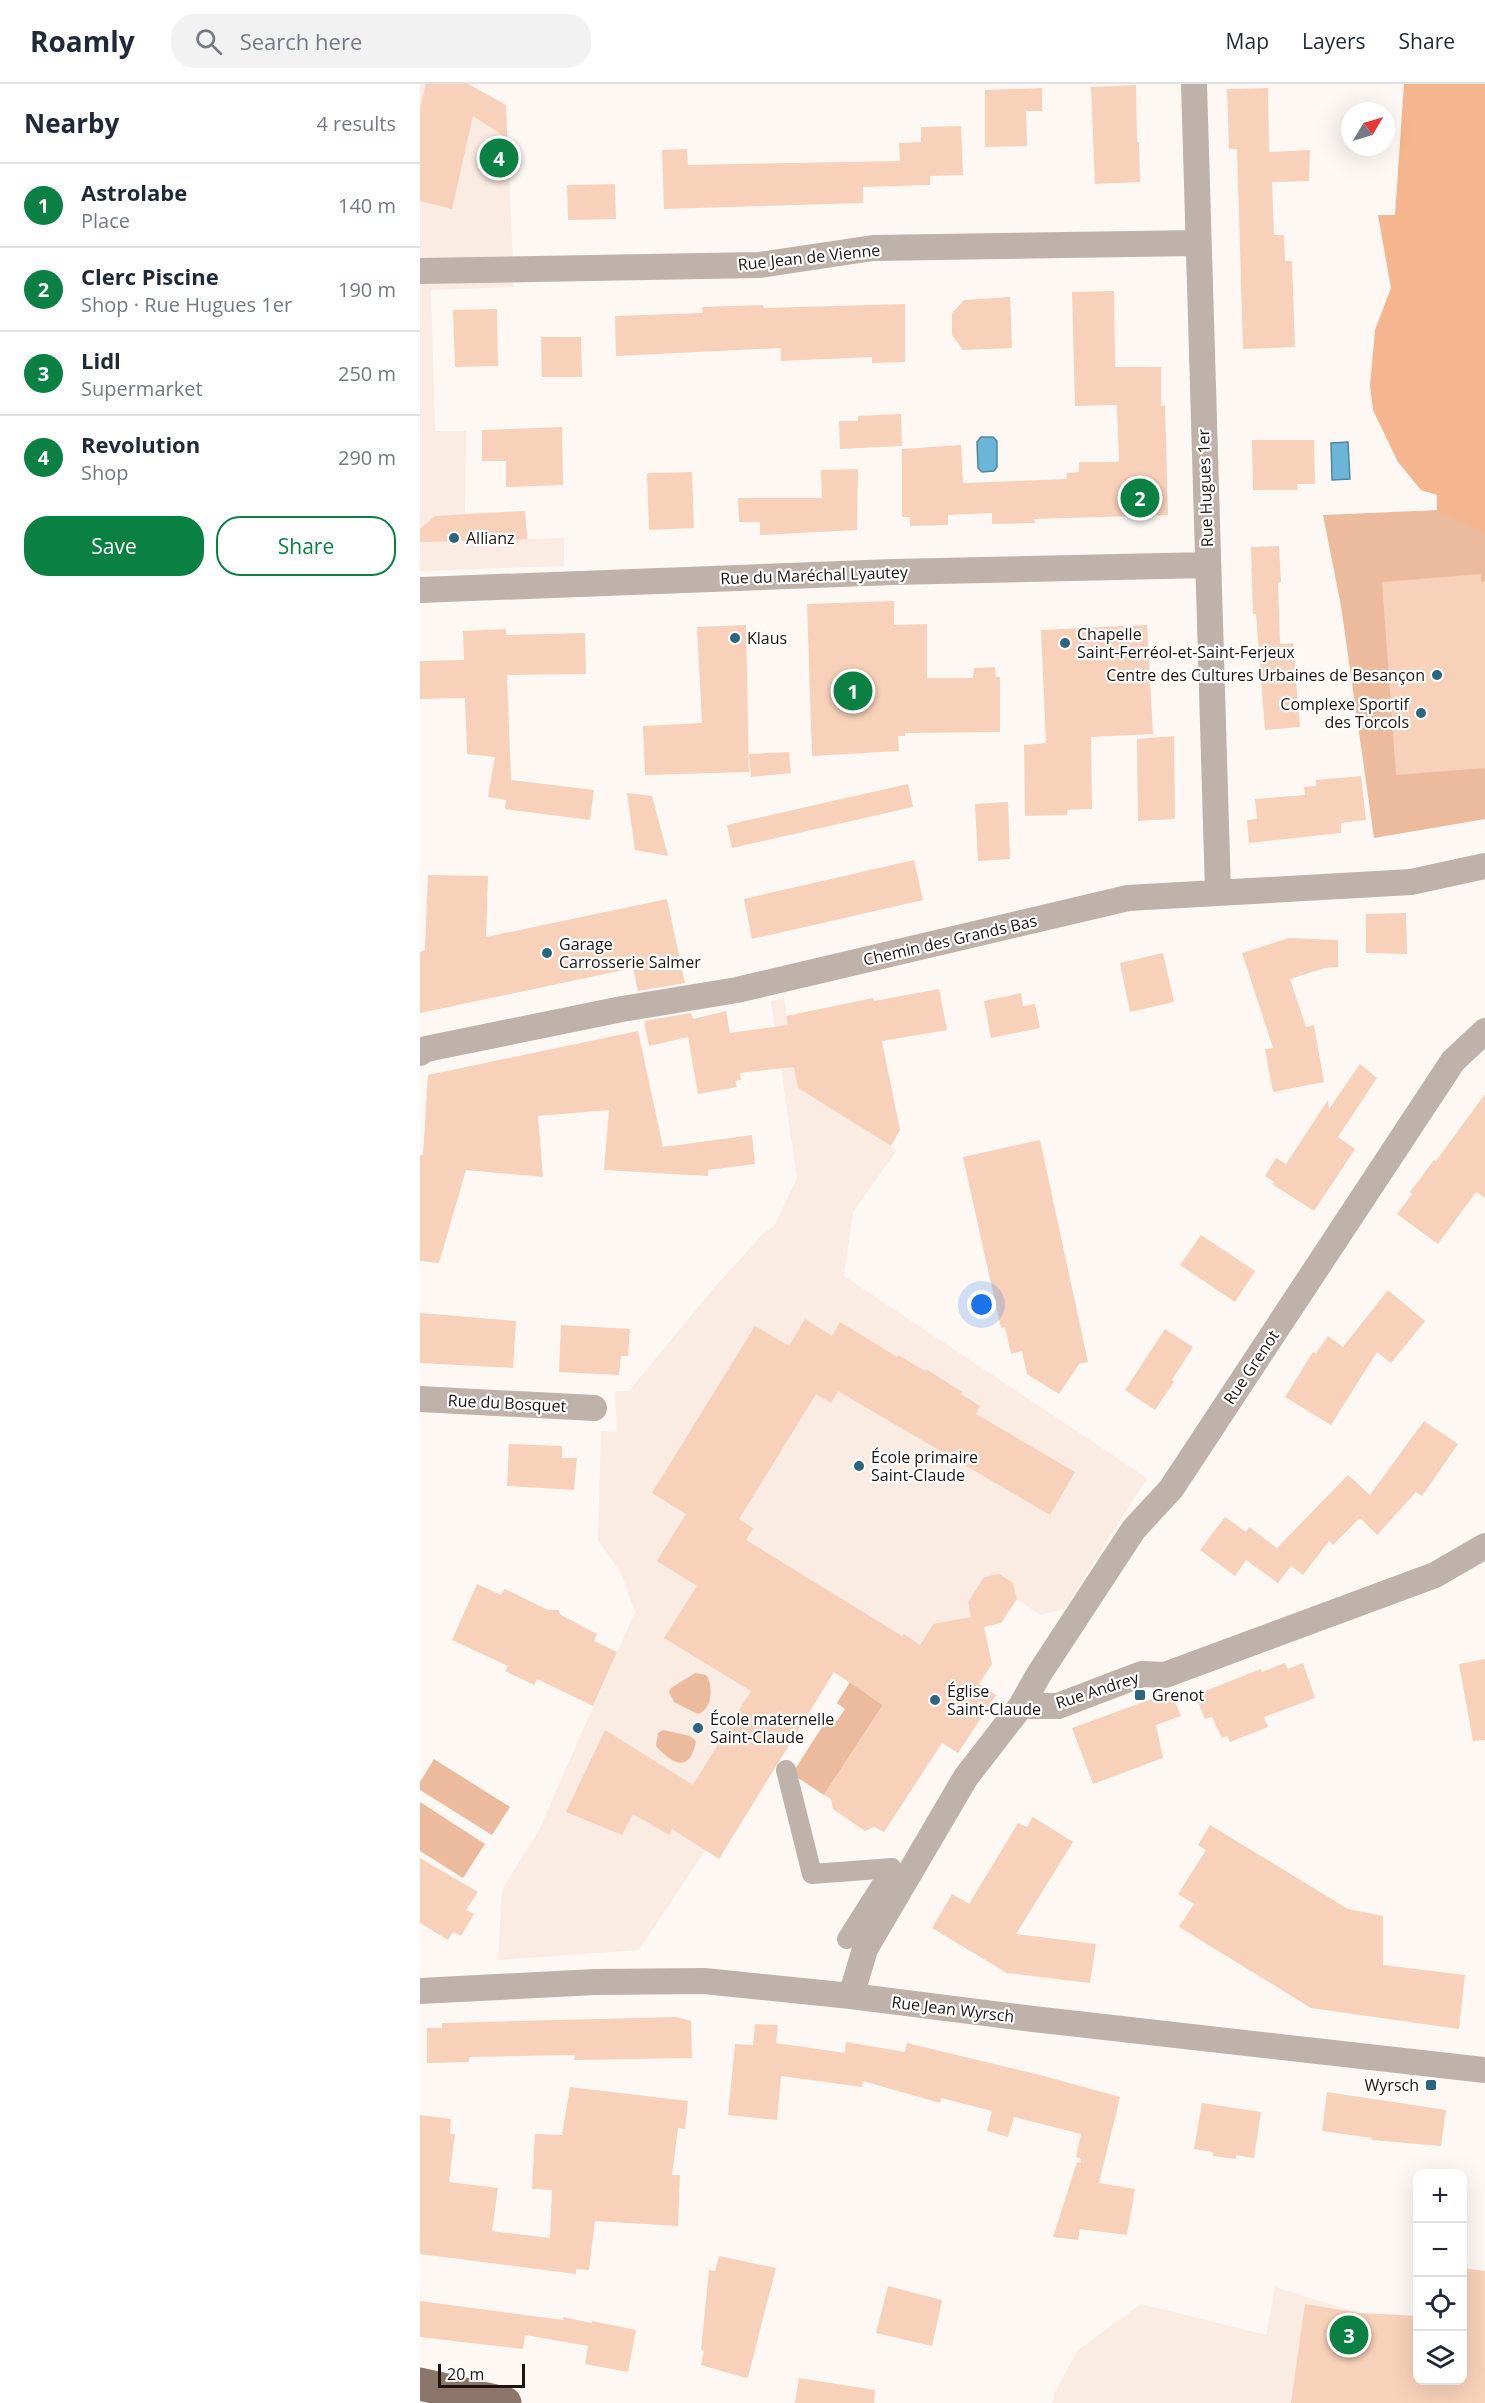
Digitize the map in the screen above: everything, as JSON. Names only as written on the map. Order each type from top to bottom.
[{"type":"main road","points":[[420,2384],[505,2403]]},
{"type":"street","name":"Rue Hugues 1er","points":[[1194,84],[1218,892]]},
{"type":"street","name":"Rue Jean de Vienne","points":[[420,270],[759,265],[873,248],[1198,243]]},
{"type":"street","name":"Rue du Maréchal Lyautey","points":[[420,590],[882,572],[1208,566]]},
{"type":"street","name":"Chemin des Grands Bas","points":[[420,1053],[426,1049],[622,1009],[737,990],[1128,898],[1411,882],[1485,866]]},
{"type":"street","name":"Rue Grenot","points":[[1021,1706],[1085,1600],[1134,1529],[1170,1489],[1453,1061],[1485,1032]]},
{"type":"street","name":"Rue du Bosquet","points":[[420,1399],[594,1408]]},
{"type":"street","name":"Rue Andrey","points":[[1021,1706],[1059,1706],[1142,1674],[1165,1675],[1435,1575],[1485,1546]]},
{"type":"street","points":[[851,1996],[865,1948],[966,1778],[1021,1706]]},
{"type":"street","points":[[786,1770],[812,1874],[892,1868],[847,1939]]},
{"type":"street","name":"Rue Jean Wyrsch","points":[[420,1990],[583,1982],[676,1981],[851,1996],[1485,2070]]},
{"type":"shaded area","points":[[420,84],[468,84],[506,105],[514,287],[431,290],[435,431],[466,431],[465,513],[525,511],[528,539],[564,538],[564,566],[420,571]]},
{"type":"shaded area","points":[[1404,84],[1485,84],[1485,532],[1437,510],[1437,495],[1421,490],[1398,462],[1373,410],[1370,386],[1375,330],[1391,288],[1378,215],[1395,215]]},
{"type":"shaded area","name":"Complexe Sportif des Torcols","points":[[1485,508],[1485,819],[1374,838],[1341,606],[1323,515]]},
{"type":"shaded area","points":[[784,998],[798,1088],[897,1150],[853,1212],[844,1276],[1147,1478],[1064,1609],[1040,1615],[1017,1599],[1013,1583],[984,1577],[968,1602],[971,1615],[975,1617],[933,1624],[920,1645],[903,1635],[865,1693],[835,1670],[710,1843],[639,1950],[498,1960],[502,1890],[539,1830],[635,1612],[621,1573],[598,1540],[601,1431],[617,1432],[615,1391],[629,1391],[714,1288],[763,1234],[774,1226],[797,1178],[771,1001]]},
{"type":"shaded area","points":[[695,1673],[706,1675],[711,1691],[709,1703],[703,1712],[698,1714],[674,1702],[669,1692],[671,1688]]},
{"type":"shaded area","points":[[850,1682],[883,1705],[824,1795],[792,1774],[829,1716],[837,1721],[845,1709],[837,1703]]},
{"type":"shaded area","points":[[663,1730],[690,1736],[696,1741],[690,1758],[680,1763],[662,1753],[656,1746],[658,1733]]},
{"type":"shaded area","points":[[434,1759],[510,1807],[492,1835],[420,1790],[420,1782]]},
{"type":"shaded area","points":[[420,1802],[485,1844],[463,1878],[420,1851]]},
{"type":"shaded area","points":[[1275,2287],[1358,2313],[1401,2315],[1413,2361],[1413,2385],[1433,2385],[1485,2403],[1052,2403],[1077,2351],[1141,2304],[1266,2335]]},
{"type":"water","points":[[981,437],[993,437],[997,441],[997,467],[994,471],[982,472],[978,468],[977,442]]},
{"type":"water","points":[[1348,442],[1350,479],[1332,480],[1331,443]]},
{"type":"building","points":[[426,84],[468,84],[506,105],[507,138],[473,116],[452,209],[420,201],[420,108]]},
{"type":"building","points":[[1136,85],[1140,182],[1095,184],[1091,87]]},
{"type":"building","points":[[1042,88],[1042,111],[1026,111],[1027,146],[985,147],[985,90]]},
{"type":"building","points":[[1268,88],[1269,152],[1310,150],[1309,181],[1272,182],[1274,235],[1284,235],[1285,261],[1292,261],[1295,347],[1243,349],[1237,149],[1229,149],[1227,89]]},
{"type":"building","points":[[961,126],[963,175],[930,176],[930,185],[863,187],[863,203],[664,209],[662,150],[687,149],[688,165],[900,161],[899,143],[921,142],[921,127]]},
{"type":"building","points":[[615,184],[616,219],[568,220],[567,185]]},
{"type":"building","points":[[1114,291],[1115,367],[1161,367],[1161,406],[1165,405],[1168,515],[1034,519],[1035,523],[992,524],[992,513],[948,515],[948,525],[910,526],[910,517],[902,517],[902,449],[961,445],[963,483],[1067,479],[1067,473],[1079,472],[1079,462],[1119,462],[1117,405],[1075,406],[1072,292]]},
{"type":"building","points":[[1010,297],[1012,348],[963,350],[952,335],[952,313],[964,300]]},
{"type":"building","points":[[905,304],[905,362],[872,363],[872,357],[781,361],[781,348],[616,356],[615,316],[703,313],[702,307],[763,305],[764,308]]},
{"type":"building","points":[[497,309],[498,366],[455,367],[453,310]]},
{"type":"building","points":[[541,337],[581,337],[582,377],[542,377]]},
{"type":"building","points":[[901,414],[902,446],[840,449],[839,421],[858,421],[858,416]]},
{"type":"building","points":[[562,427],[563,485],[506,487],[506,461],[482,461],[482,430]]},
{"type":"building","points":[[1252,440],[1314,440],[1315,484],[1297,484],[1298,490],[1253,490]]},
{"type":"building","points":[[858,469],[857,530],[760,535],[760,522],[739,522],[738,498],[822,498],[821,470]]},
{"type":"building","points":[[692,472],[694,528],[649,530],[647,473]]},
{"type":"building","points":[[525,511],[527,539],[420,542],[420,529],[435,516]]},
{"type":"building","points":[[1279,546],[1280,644],[1293,643],[1300,727],[1265,730],[1256,614],[1253,614],[1251,547]]},
{"type":"building","name":"Centre des Cultures Urbaines de Besançon","points":[[1481,574],[1481,582],[1485,581],[1485,768],[1396,775],[1382,582]]},
{"type":"building","points":[[894,601],[894,625],[927,624],[927,678],[973,678],[974,668],[995,667],[996,677],[1000,677],[1000,732],[905,733],[905,736],[898,736],[899,751],[812,756],[807,604]]},
{"type":"building","points":[[746,625],[749,772],[645,775],[643,726],[702,723],[697,627]]},
{"type":"building","points":[[1147,625],[1153,734],[1091,737],[1092,809],[1067,810],[1067,815],[1025,816],[1024,745],[1046,743],[1041,630]]},
{"type":"building","points":[[506,629],[506,635],[585,633],[586,674],[507,675],[511,780],[594,790],[590,820],[505,809],[506,800],[488,797],[495,757],[467,754],[465,698],[420,699],[420,661],[464,660],[463,631]]},
{"type":"building","points":[[1174,736],[1175,819],[1138,821],[1137,739]]},
{"type":"building","points":[[789,752],[791,773],[751,777],[749,754]]},
{"type":"building","points":[[1361,776],[1366,820],[1341,823],[1341,833],[1249,843],[1247,820],[1257,819],[1255,799],[1305,795],[1304,787],[1316,786],[1316,780]]},
{"type":"building","points":[[908,784],[913,807],[732,848],[727,825]]},
{"type":"building","points":[[627,793],[652,796],[668,856],[635,850]]},
{"type":"building","points":[[1008,802],[1010,859],[978,861],[975,804]]},
{"type":"building","points":[[914,860],[923,900],[752,939],[744,899]]},
{"type":"building","points":[[428,875],[488,876],[486,937],[667,899],[685,983],[638,991],[633,968],[420,1013],[420,952],[425,950]]},
{"type":"building","points":[[1406,913],[1407,954],[1366,953],[1366,914]]},
{"type":"building","points":[[1289,938],[1338,940],[1338,967],[1325,968],[1290,979],[1306,1027],[1314,1025],[1324,1082],[1273,1092],[1265,1049],[1273,1048],[1242,953]]},
{"type":"building","points":[[1163,953],[1174,1002],[1130,1012],[1120,963]]},
{"type":"building","points":[[939,989],[947,1030],[882,1041],[900,1130],[891,1146],[798,1088],[794,1067],[740,1073],[741,1080],[735,1081],[737,1087],[698,1094],[688,1037],[649,1046],[644,1021],[691,1013],[693,1019],[726,1011],[730,1033],[788,1025],[786,1016],[873,998],[874,1001]]},
{"type":"building","points":[[1021,993],[1023,1006],[1035,1004],[1040,1028],[991,1038],[984,1001]]},
{"type":"building","points":[[638,1031],[663,1147],[752,1135],[755,1164],[708,1170],[708,1176],[604,1170],[609,1110],[538,1116],[543,1177],[466,1170],[439,1263],[420,1261],[420,1155],[423,1155],[428,1075]]},
{"type":"building","points":[[1360,1064],[1377,1078],[1338,1137],[1355,1149],[1314,1211],[1272,1184],[1274,1182],[1265,1176],[1276,1158],[1286,1164],[1328,1100],[1329,1109]]},
{"type":"building","points":[[1485,1094],[1485,1198],[1476,1192],[1438,1244],[1397,1214],[1412,1194],[1410,1192],[1434,1160],[1436,1161]]},
{"type":"building","points":[[1040,1140],[1088,1362],[1079,1364],[1059,1394],[1027,1374],[1022,1351],[1011,1354],[1005,1327],[1001,1328],[963,1157]]},
{"type":"building","points":[[1201,1235],[1255,1271],[1235,1302],[1180,1265]]},
{"type":"building","points":[[1388,1290],[1425,1321],[1391,1363],[1377,1352],[1331,1425],[1285,1397],[1313,1352],[1316,1353],[1328,1336],[1343,1347]]},
{"type":"building","points":[[420,1313],[516,1321],[513,1368],[420,1363]]},
{"type":"building","points":[[805,1319],[832,1336],[840,1322],[897,1357],[898,1355],[925,1371],[926,1369],[980,1406],[976,1414],[1075,1472],[1050,1515],[838,1391],[831,1403],[816,1394],[739,1519],[753,1528],[746,1540],[920,1645],[933,1624],[971,1617],[968,1602],[984,1577],[999,1574],[1013,1583],[1017,1599],[1001,1623],[984,1627],[992,1664],[979,1684],[996,1695],[958,1753],[942,1743],[884,1832],[874,1827],[865,1831],[833,1809],[831,1799],[824,1795],[883,1705],[834,1672],[719,1859],[672,1829],[669,1835],[633,1814],[622,1835],[566,1812],[605,1730],[693,1785],[751,1691],[664,1638],[697,1586],[657,1561],[686,1514],[652,1493],[755,1326],[789,1346]]},
{"type":"building","points":[[561,1325],[630,1329],[628,1356],[621,1356],[619,1375],[559,1372]]},
{"type":"building","points":[[1165,1329],[1193,1347],[1172,1380],[1174,1382],[1155,1410],[1125,1390]]},
{"type":"building","points":[[1424,1421],[1458,1444],[1422,1496],[1416,1492],[1377,1535],[1360,1518],[1333,1545],[1329,1541],[1303,1575],[1291,1566],[1278,1583],[1246,1560],[1235,1576],[1200,1550],[1225,1517],[1246,1532],[1249,1527],[1277,1548],[1348,1475],[1370,1495]]},
{"type":"building","points":[[509,1444],[562,1446],[562,1458],[577,1458],[574,1490],[507,1486]]},
{"type":"building","points":[[477,1584],[501,1595],[505,1589],[548,1610],[558,1610],[561,1615],[597,1634],[594,1641],[617,1652],[593,1706],[537,1679],[534,1685],[505,1671],[508,1666],[452,1640]]},
{"type":"building","points":[[1485,1659],[1485,1740],[1473,1741],[1459,1664]]},
{"type":"building","points":[[1285,1663],[1288,1669],[1303,1663],[1315,1698],[1264,1717],[1268,1727],[1230,1742],[1227,1736],[1222,1738],[1212,1717],[1205,1719],[1195,1695],[1261,1669],[1262,1672]]},
{"type":"building","points":[[1171,1692],[1181,1716],[1156,1725],[1163,1758],[1093,1784],[1072,1728]]},
{"type":"building","points":[[1033,1817],[1073,1842],[1016,1934],[1096,1944],[1090,1983],[1007,1973],[932,1928],[952,1894],[969,1904],[1018,1823],[1027,1827]]},
{"type":"building","points":[[1210,1825],[1348,1909],[1383,1916],[1383,1965],[1465,1975],[1459,2029],[1311,2008],[1179,1927],[1194,1904],[1178,1894],[1206,1850],[1198,1845]]},
{"type":"building","points":[[420,1858],[478,1892],[466,1910],[474,1914],[461,1936],[453,1932],[448,1940],[420,1923]]},
{"type":"building","points":[[677,2017],[691,2021],[692,2058],[574,2060],[575,2055],[469,2057],[469,2062],[427,2063],[427,2028],[442,2028],[442,2023]]},
{"type":"building","points":[[755,2024],[778,2025],[776,2043],[845,2053],[846,2042],[905,2052],[907,2043],[1120,2097],[1099,2183],[1135,2189],[1127,2235],[1080,2229],[1078,2240],[1053,2237],[1077,2162],[1081,2163],[1081,2159],[1076,2157],[1081,2134],[1014,2117],[1008,2137],[987,2131],[992,2111],[941,2098],[940,2103],[863,2081],[862,2087],[781,2076],[777,2120],[728,2115],[735,2044],[753,2045]]},
{"type":"building","points":[[570,2087],[688,2101],[685,2129],[678,2128],[672,2175],[680,2175],[678,2226],[595,2221],[589,2270],[576,2269],[576,2274],[420,2254],[420,2115],[451,2119],[450,2134],[455,2134],[449,2182],[498,2188],[492,2231],[550,2238],[552,2190],[532,2189],[535,2134],[562,2135]]},
{"type":"building","points":[[1327,2092],[1446,2110],[1441,2146],[1372,2140],[1372,2138],[1322,2131]]},
{"type":"building","points":[[1202,2103],[1261,2112],[1254,2158],[1236,2155],[1236,2159],[1213,2156],[1213,2152],[1194,2149]]},
{"type":"building","points":[[719,2256],[776,2268],[746,2378],[701,2365],[704,2351],[701,2350],[709,2270],[715,2271]]},
{"type":"building","points":[[1467,2269],[1485,2271],[1485,2403],[1291,2403],[1305,2304],[1359,2313],[1413,2316],[1413,2385],[1467,2385]]},
{"type":"building","points":[[888,2286],[942,2300],[932,2346],[876,2333]]},
{"type":"building","points":[[420,2301],[563,2320],[563,2317],[636,2330],[628,2372],[585,2364],[588,2346],[525,2335],[523,2349],[420,2337]]},
{"type":"building","points":[[799,2378],[875,2390],[874,2403],[795,2403]]},
{"type":"place","name":"Revolution","points":[[499,158]]},
{"type":"place","name":"Clerc Piscine","points":[[1140,498]]},
{"type":"place","name":"Allianz","points":[[454,538]]},
{"type":"place","name":"Klaus","points":[[735,638]]},
{"type":"place","name":"Chapelle Saint-Ferréol-et-Saint-Ferjeux","points":[[1065,643]]},
{"type":"place","name":"Centre des Cultures Urbaines de Besançon","points":[[1437,675]]},
{"type":"place","name":"Astrolabe","points":[[853,691]]},
{"type":"place","name":"Complexe Sportif des Torcols","points":[[1421,713]]},
{"type":"place","name":"Garage Carrosserie Salmer","points":[[547,953]]},
{"type":"place","name":"École primaire Saint-Claude","points":[[859,1466]]},
{"type":"place","name":"Grenot","points":[[1140,1695]]},
{"type":"place","name":"Église Saint-Claude","points":[[935,1700]]},
{"type":"place","name":"École maternelle Saint-Claude","points":[[698,1728]]},
{"type":"place","name":"Wyrsch","points":[[1431,2085]]},
{"type":"place","name":"Lidl","points":[[1349,2335]]}]
